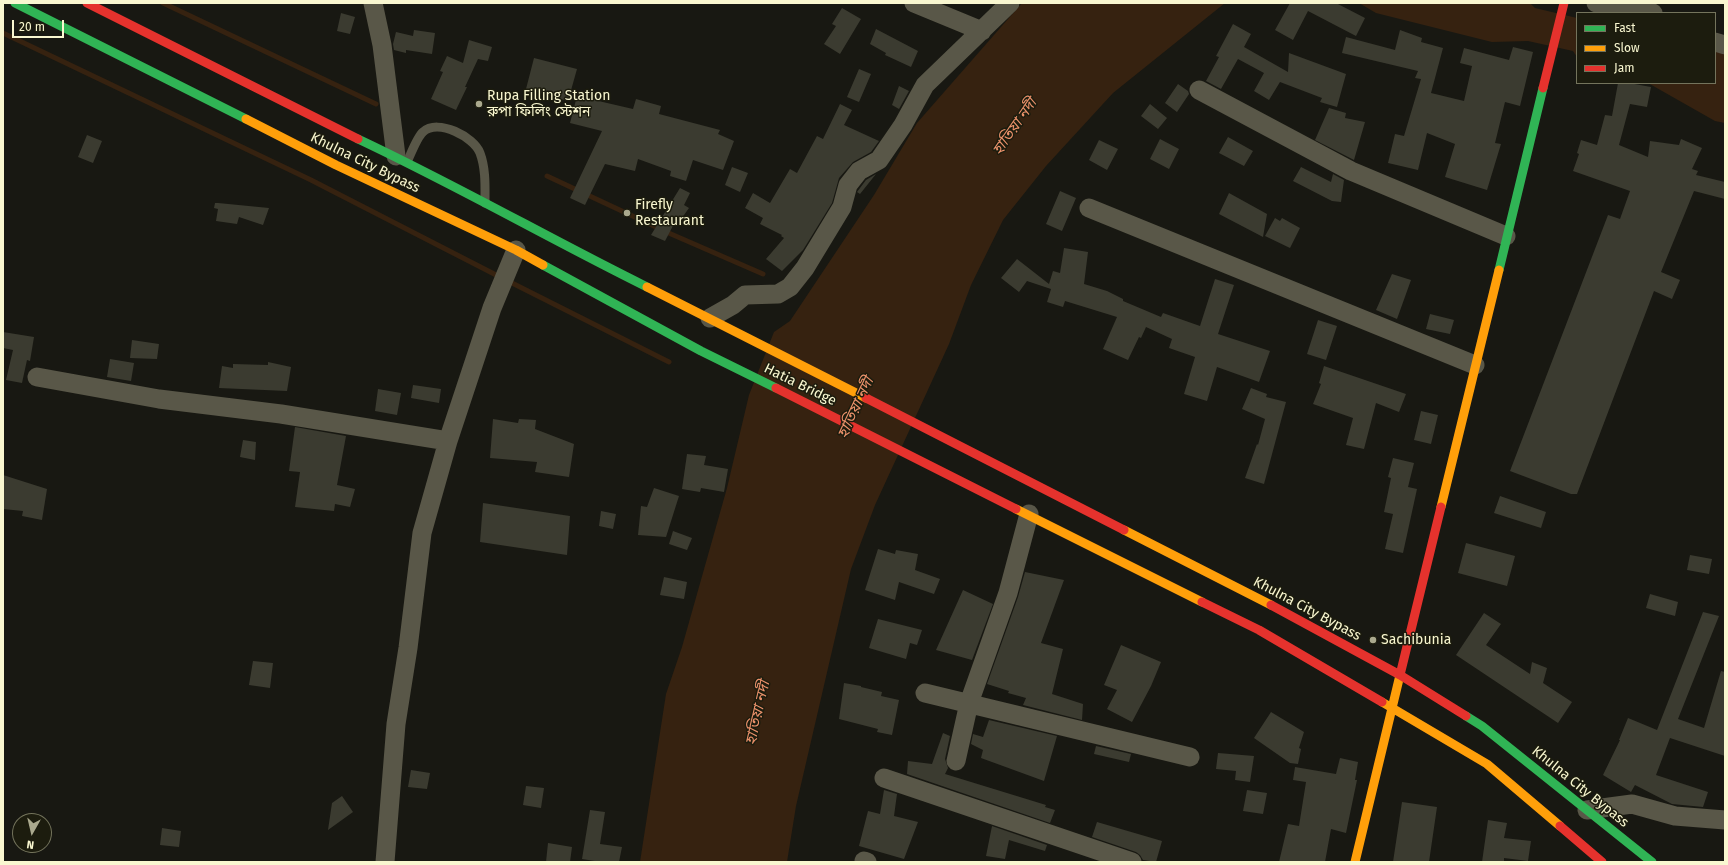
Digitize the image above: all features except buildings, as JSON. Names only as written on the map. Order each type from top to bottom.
[{"type":"main road","name":"Khulna City Bypass","points":[[16,3],[336,165],[516,250],[701,351]]},
{"type":"main road","name":"Khulna City Bypass","points":[[87,3],[348,134],[402,159],[579,253],[713,319]]},
{"type":"main road","points":[[1355,862],[1506,236],[1547,77],[1563,7]]},
{"type":"main road","name":"Hatia Bridge","points":[[713,319],[985,460]]},
{"type":"main road","name":"Hatia Bridge","points":[[701,351],[1030,514]]},
{"type":"main road","name":"Khulna City Bypass","points":[[985,460],[1254,596],[1400,675],[1482,726],[1652,862]]},
{"type":"main road","points":[[1030,514],[1258,630],[1487,764],[1602,862]]},
{"type":"street","points":[[373,3],[402,159]]},
{"type":"street","points":[[914,3],[982,31]]},
{"type":"street","points":[[713,319],[733,306],[745,295],[778,294],[790,287],[805,268],[842,207],[848,185],[859,171],[879,160],[903,125],[925,85],[1010,3]]},
{"type":"street","points":[[1596,3],[1643,9],[1650,12]]},
{"type":"street","points":[[1199,90],[1351,171],[1506,236]]},
{"type":"street","points":[[1088,208],[1475,365]]},
{"type":"street","points":[[385,862],[396,724],[408,648],[422,533],[448,441],[492,308],[516,250]]},
{"type":"street","points":[[37,377],[160,399],[281,414],[448,441]]},
{"type":"street","points":[[956,761],[969,703],[1008,593],[1030,514]]},
{"type":"street","points":[[925,693],[1190,757]]},
{"type":"street","points":[[884,778],[1132,862]]},
{"type":"street","points":[[1586,810],[1632,804],[1675,816],[1725,820]]},
{"type":"lane","points":[[402,159],[423,132],[431,127],[453,130],[465,136],[476,144],[481,154],[485,175],[485,203]]},
{"type":"water","name":"হাতিয়া নদী","points":[[1022,3],[1225,3],[1113,93],[1046,166],[1003,220],[971,285],[949,344],[875,505],[851,569],[796,806],[787,862],[640,862],[666,694],[682,647],[727,488],[749,395],[774,332],[790,321],[874,195],[917,123]]},
{"type":"water","points":[[1359,3],[1530,3],[1535,8],[1576,18],[1576,56],[1573,51],[1528,41],[1492,42],[1376,13]]},
{"type":"water","points":[[1716,44],[1725,48],[1725,123],[1715,121],[1650,84],[1716,84]]},
{"type":"waterway","points":[[163,3],[376,104]]},
{"type":"waterway","points":[[3,33],[311,180],[500,277]]},
{"type":"waterway","points":[[547,176],[671,234],[763,274]]},
{"type":"waterway","points":[[508,281],[669,362]]},
{"type":"traffic: fast","points":[[15,3],[246,119]]},
{"type":"traffic: fast","points":[[1499,270],[1543,88]]},
{"type":"traffic: fast","points":[[358,139],[431,175],[647,287]]},
{"type":"traffic: fast","points":[[543,265],[701,351],[776,388]]},
{"type":"traffic: fast","points":[[1466,716],[1482,726],[1652,862]]},
{"type":"traffic: slow","points":[[246,119],[336,165],[516,250],[543,265]]},
{"type":"traffic: slow","points":[[1441,507],[1499,270]]},
{"type":"traffic: slow","points":[[647,287],[866,398]]},
{"type":"traffic: slow","points":[[1016,509],[1202,602]]},
{"type":"traffic: slow","points":[[1124,530],[1271,605]]},
{"type":"traffic: slow","points":[[1355,862],[1400,675]]},
{"type":"traffic: slow","points":[[1382,702],[1487,764],[1560,826]]},
{"type":"traffic: jam","points":[[87,3],[358,139]]},
{"type":"traffic: jam","points":[[1543,88],[1564,3]]},
{"type":"traffic: jam","points":[[776,388],[1016,509]]},
{"type":"traffic: jam","points":[[866,398],[1124,530]]},
{"type":"traffic: jam","points":[[1400,675],[1441,507]]},
{"type":"traffic: jam","points":[[1202,602],[1259,630],[1382,702]]},
{"type":"traffic: jam","points":[[1271,605],[1400,675],[1466,716]]},
{"type":"traffic: jam","points":[[1560,826],[1602,862]]},
{"type":"place","name":"Rupa Filling Station রুপা ফিলিং স্টেশন","points":[[479,104]]},
{"type":"place","name":"Firefly Restaurant","points":[[627,213]]},
{"type":"place","name":"Sachibunia","points":[[1373,640]]}]
